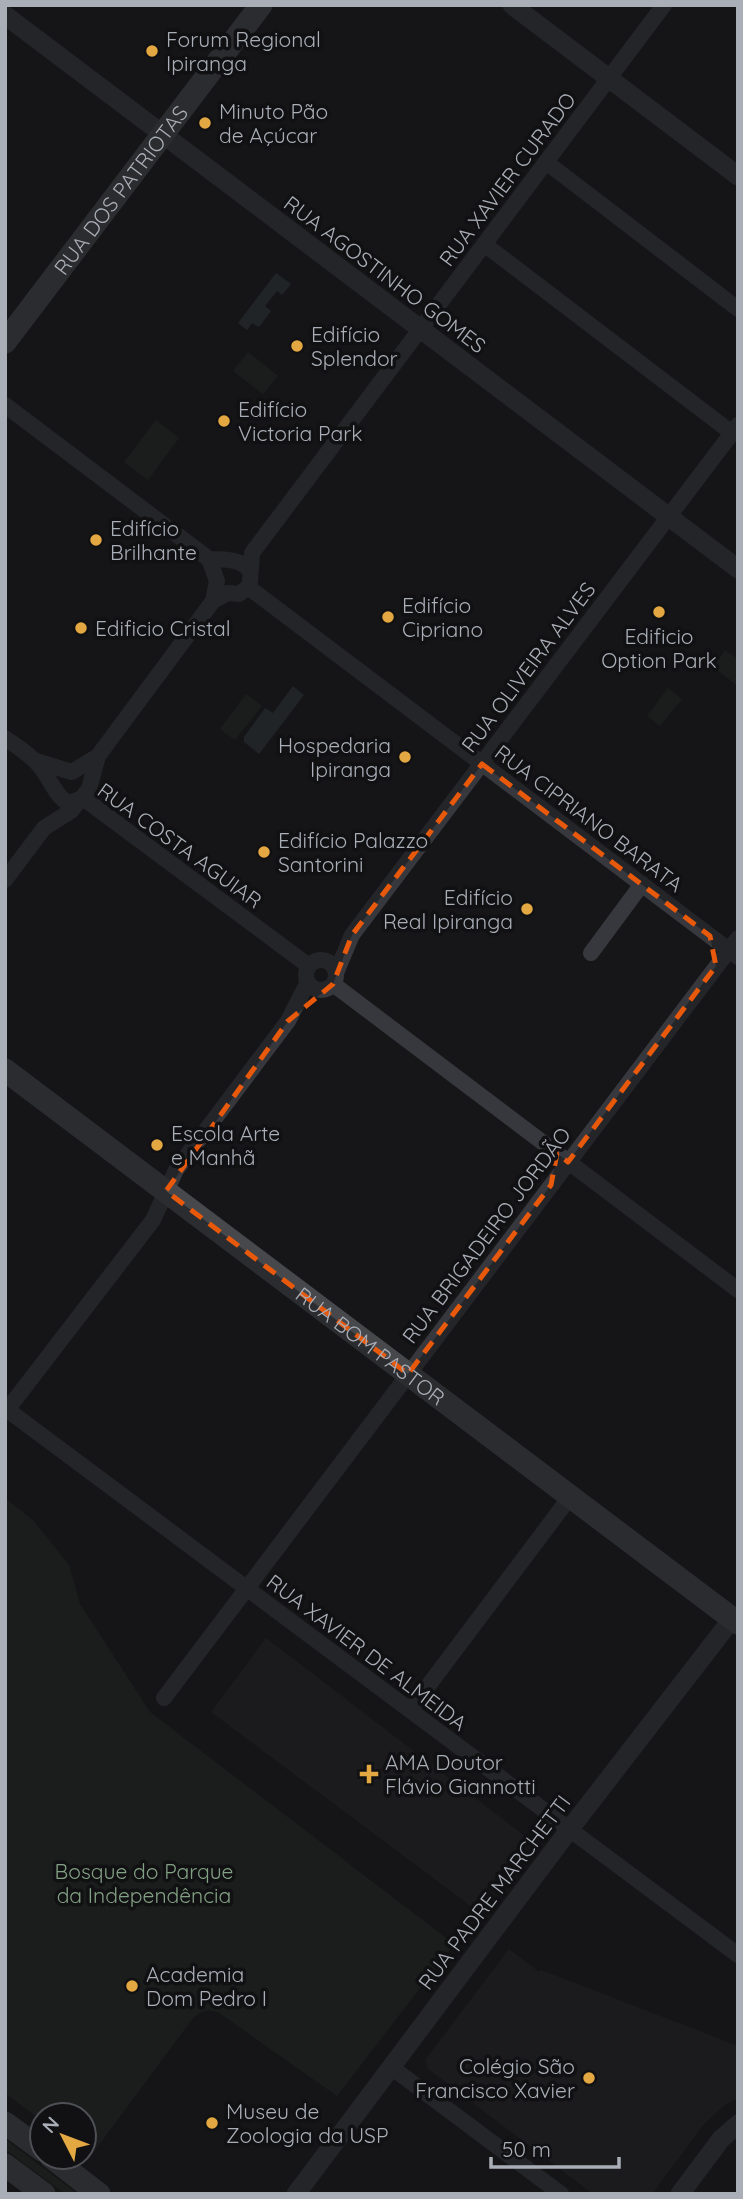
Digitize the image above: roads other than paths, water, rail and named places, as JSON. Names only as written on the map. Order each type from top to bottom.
[{"type":"main road","name":"RUA DOS PATRIOTAS","points":[[5,342],[261,5]]},
{"type":"main road","name":"RUA BOM PASTOR","points":[[5,1070],[570,1497],[736,1618]]},
{"type":"main road","points":[[5,2123],[28,2140]]},
{"type":"main road","points":[[5,2165],[44,2194]]},
{"type":"main road","points":[[70,2171],[100,2194]]},
{"type":"street","points":[[512,5],[738,176]]},
{"type":"street","name":"RUA XAVIER CURADO","points":[[249,579],[252,553],[664,5]]},
{"type":"street","name":"RUA AGOSTINHO GOMES","points":[[5,15],[738,569]]},
{"type":"street","points":[[546,162],[738,309]]},
{"type":"street","points":[[484,244],[735,429]]},
{"type":"street","name":"RUA CIPRIANO BARATA","points":[[5,405],[209,559],[237,561],[247,566],[249,579],[482,764],[710,936],[735,948]]},
{"type":"street","name":"RUA OLIVEIRA ALVES","points":[[288,1021],[312,969],[352,935],[735,429]]},
{"type":"street","points":[[5,880],[44,828],[71,811],[83,798],[89,789],[97,756],[213,601],[218,581],[209,559]]},
{"type":"street","points":[[213,601],[228,593],[239,594],[249,579]]},
{"type":"street","name":"RUA COSTA AGUIAR","points":[[5,738],[35,760],[62,799],[68,803],[83,798],[312,969]]},
{"type":"street","name":"RUA COSTA AGUIAR","points":[[35,760],[72,772],[97,756]]},
{"type":"street","points":[[591,953],[642,884]]},
{"type":"street","name":"RUA OLIVEIRA ALVES","points":[[6,1409],[153,1220],[176,1170],[288,1021],[331,983],[352,935]]},
{"type":"street","points":[[710,936],[716,951],[716,966]]},
{"type":"street","name":"RUA BRIGADEIRO JORDÃO","points":[[164,1698],[716,966],[735,948]]},
{"type":"street","points":[[331,983],[314,988],[312,969],[328,962],[331,983],[738,1290]]},
{"type":"street","points":[[551,1185],[554,1167],[552,1149]]},
{"type":"street","name":"RUA XAVIER DE ALMEIDA","points":[[6,1409],[738,1955]]},
{"type":"street","points":[[410,1710],[570,1497]]},
{"type":"street","name":"RUA PADRE MARCHETTI","points":[[296,2194],[569,1830],[736,1618]]},
{"type":"street","points":[[391,2067],[561,2194]]},
{"type":"street","points":[[680,2194],[721,2139],[738,2124]]},
{"type":"place","name":"Forum Regional Ipiranga","points":[[152,51]]},
{"type":"place","name":"Minuto Pão de Açúcar","points":[[205,123]]},
{"type":"place","name":"Edifício Splendor","points":[[297,346]]},
{"type":"place","name":"Edifício Victoria Park","points":[[224,421]]},
{"type":"place","name":"Edifício Brilhante","points":[[96,540]]},
{"type":"place","name":"Edificio Option Park","points":[[659,612]]},
{"type":"place","name":"Edifício Cipriano","points":[[388,617]]},
{"type":"place","name":"Edificio Cristal","points":[[81,628]]},
{"type":"place","name":"Hospedaria Ipiranga","points":[[405,757]]},
{"type":"place","name":"Edifício Palazzo Santorini","points":[[264,852]]},
{"type":"place","name":"Edifício Real Ipiranga","points":[[527,909]]},
{"type":"place","name":"Escola Arte e Manhã","points":[[157,1145]]},
{"type":"place","name":"AMA Doutor Flávio Giannotti","points":[[369,1774]]},
{"type":"place","name":"Academia Dom Pedro I","points":[[132,1986]]},
{"type":"place","name":"Colégio São Francisco Xavier","points":[[589,2078]]},
{"type":"place","name":"Museu de Zoologia da USP","points":[[212,2123]]},
{"type":"park label","name":"Bosque do Parque da Independência","points":[[144,1883]]}]
